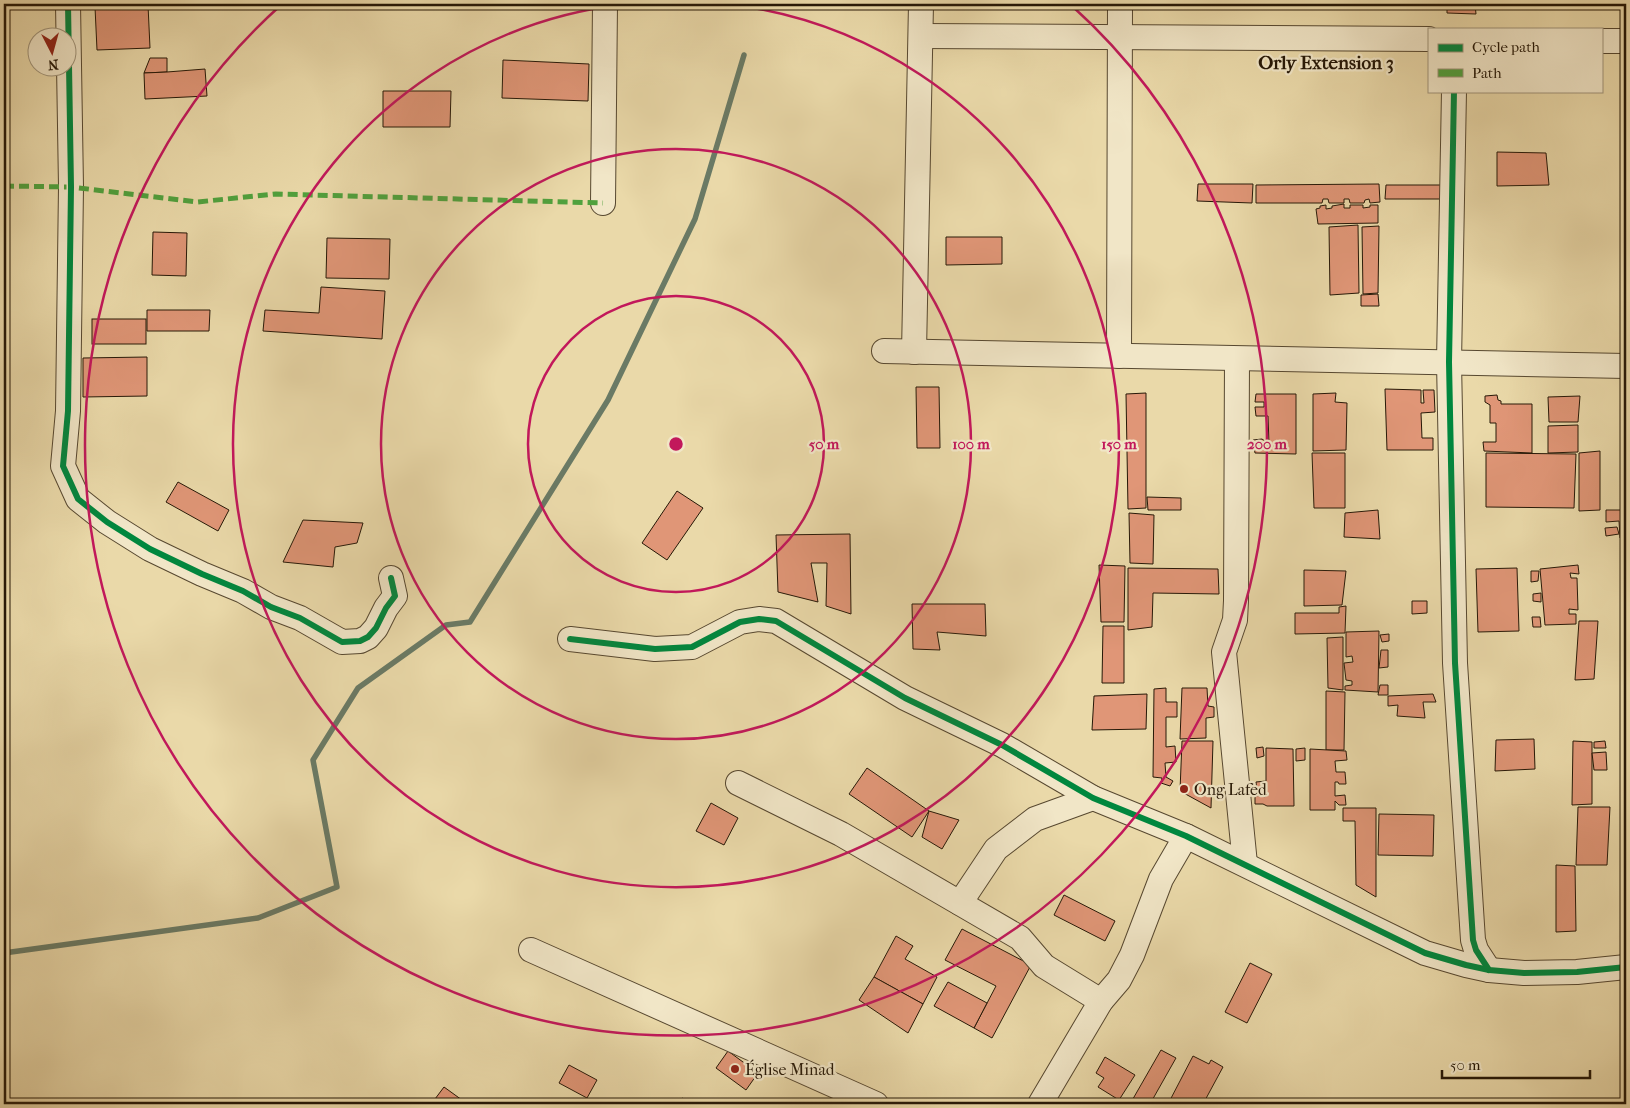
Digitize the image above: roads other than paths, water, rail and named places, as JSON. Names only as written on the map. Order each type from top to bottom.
[{"type":"street","points":[[68,4],[71,187],[68,411],[63,466],[78,499],[107,522],[150,549],[202,574],[243,590],[271,607],[300,618],[342,642],[360,641],[368,637],[376,628],[394,596],[391,578]]},
{"type":"street","points":[[603,203],[605,4]]},
{"type":"street","points":[[914,352],[921,4]]},
{"type":"street","points":[[1119,356],[1120,4]]},
{"type":"street","points":[[921,36],[1428,39]]},
{"type":"street","points":[[1602,41],[1626,41]]},
{"type":"street","points":[[1454,92],[1449,362],[1455,663],[1473,940],[1476,950],[1489,970]]},
{"type":"street","points":[[884,351],[1626,366]]},
{"type":"street","points":[[1237,359],[1236,601],[1234,620],[1224,652],[1245,864]]},
{"type":"street","points":[[570,639],[655,649],[692,647],[740,622],[759,619],[776,622],[904,698],[1002,745],[1093,798],[1186,836],[1424,953],[1489,970],[1524,973],[1577,972],[1626,967]]},
{"type":"street","points":[[738,782],[841,834],[1020,938],[1044,966],[1102,1001]]},
{"type":"street","points":[[960,903],[996,849],[1035,819],[1093,798]]},
{"type":"street","points":[[1040,1104],[1102,1001],[1119,980],[1132,955],[1161,879],[1186,836]]},
{"type":"street","points":[[531,950],[876,1104]]},
{"type":"waterway","points":[[4,953],[258,918],[337,887],[313,760],[358,688],[446,625],[470,622],[608,400],[695,219],[744,55]]},
{"type":"place","name":"Ong Lafed","points":[[1184,789]]},
{"type":"place","name":"Église Minad","points":[[735,1069]]},
{"type":"district","name":"Orly Extension 3","points":[[1326,62]]}]
